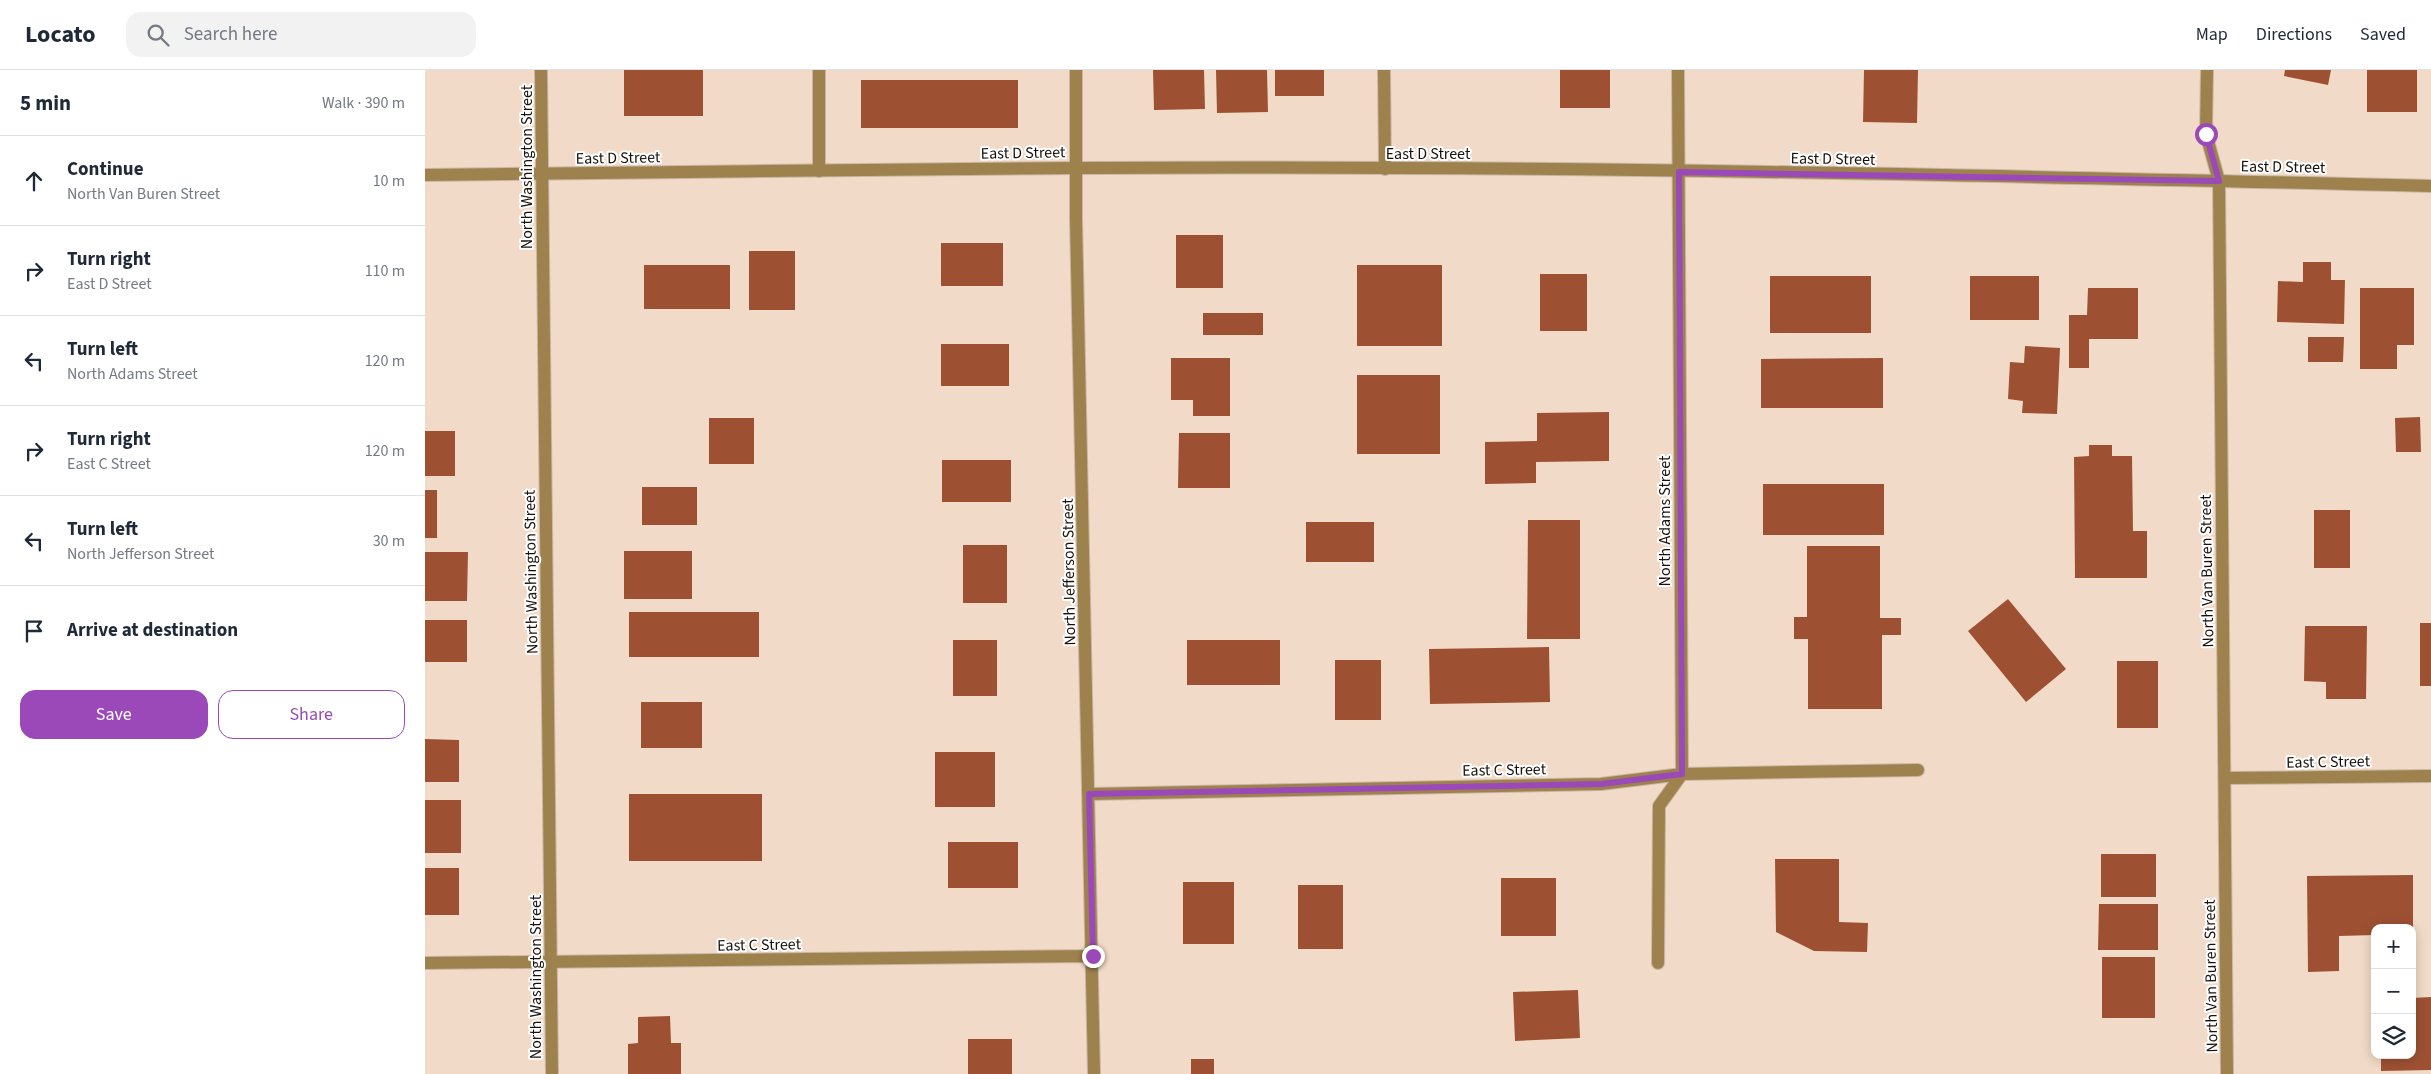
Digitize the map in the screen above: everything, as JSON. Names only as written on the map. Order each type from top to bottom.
[{"type":"street","name":"North Washington Street","points":[[541,70],[551,1074]]},
{"type":"street","points":[[819,70],[819,171]]},
{"type":"street","name":"North Jefferson Street","points":[[1076,70],[1076,168],[1094,1074]]},
{"type":"street","points":[[1384,70],[1385,169]]},
{"type":"street","name":"North Adams Street","points":[[1678,70],[1682,774]]},
{"type":"street","name":"North Van Buren Street","points":[[2207,70],[2206,134],[2219,181],[2227,1074]]},
{"type":"street","name":"East D Street","points":[[425,175],[1076,168],[1385,169],[1679,172],[2431,186]]},
{"type":"street","name":"East C Street","points":[[1089,794],[1601,784],[1682,774],[1919,770]]},
{"type":"street","points":[[1657,963],[1659,806],[1682,774]]},
{"type":"street","name":"East C Street","points":[[2225,778],[2431,776]]},
{"type":"street","name":"East C Street","points":[[425,963],[1093,956]]},
{"type":"building","points":[[624,70],[703,70],[703,116],[624,116]]},
{"type":"building","points":[[1153,70],[1204,70],[1205,109],[1154,110]]},
{"type":"building","points":[[1216,70],[1267,70],[1268,112],[1217,113]]},
{"type":"building","points":[[1275,70],[1324,70],[1324,96],[1275,96]]},
{"type":"building","points":[[1560,70],[1610,70],[1610,108],[1560,108]]},
{"type":"building","points":[[1864,70],[1918,70],[1917,123],[1863,122]]},
{"type":"building","points":[[2285,70],[2331,70],[2328,85],[2284,76]]},
{"type":"building","points":[[2367,70],[2417,70],[2417,112],[2367,112]]},
{"type":"building","points":[[861,80],[1018,80],[1018,128],[861,128]]},
{"type":"building","points":[[1176,235],[1223,235],[1223,288],[1176,288]]},
{"type":"building","points":[[941,243],[1003,243],[1003,286],[941,286]]},
{"type":"building","points":[[749,251],[795,251],[795,310],[749,310]]},
{"type":"building","points":[[2303,262],[2331,262],[2331,280],[2345,280],[2344,324],[2277,322],[2278,281],[2303,282]]},
{"type":"building","points":[[644,265],[730,265],[730,309],[644,309]]},
{"type":"building","points":[[1357,265],[1442,265],[1442,346],[1357,346]]},
{"type":"building","points":[[1540,274],[1587,274],[1587,331],[1540,331]]},
{"type":"building","points":[[1770,276],[1871,276],[1871,333],[1770,333]]},
{"type":"building","points":[[1970,276],[2039,276],[2039,320],[1970,320]]},
{"type":"building","points":[[2088,288],[2138,288],[2138,339],[2089,339],[2089,368],[2069,368],[2069,315],[2087,315]]},
{"type":"building","points":[[2360,288],[2414,288],[2414,345],[2397,345],[2397,369],[2360,369]]},
{"type":"building","points":[[1203,313],[1263,313],[1263,335],[1203,335]]},
{"type":"building","points":[[2308,337],[2344,337],[2343,362],[2308,362]]},
{"type":"building","points":[[941,344],[1009,344],[1009,386],[941,386]]},
{"type":"building","points":[[2025,346],[2060,348],[2057,414],[2022,413],[2023,401],[2008,399],[2010,362],[2024,363]]},
{"type":"building","points":[[1171,358],[1230,358],[1230,416],[1193,416],[1193,400],[1171,400]]},
{"type":"building","points":[[1883,358],[1883,408],[1761,408],[1761,359]]},
{"type":"building","points":[[1357,375],[1440,375],[1440,454],[1357,454]]},
{"type":"building","points":[[1609,412],[1609,461],[1536,462],[1536,483],[1485,484],[1485,442],[1537,441],[1537,413]]},
{"type":"building","points":[[2420,417],[2421,452],[2396,452],[2395,418]]},
{"type":"building","points":[[709,418],[754,418],[754,464],[709,464]]},
{"type":"building","points":[[425,431],[455,431],[455,476],[425,476]]},
{"type":"building","points":[[1179,433],[1230,433],[1230,488],[1178,488]]},
{"type":"building","points":[[2089,445],[2112,445],[2112,456],[2132,456],[2133,531],[2147,531],[2147,578],[2075,578],[2074,457],[2089,456]]},
{"type":"building","points":[[942,460],[1011,460],[1011,502],[942,502]]},
{"type":"building","points":[[1763,484],[1884,484],[1884,535],[1763,535]]},
{"type":"building","points":[[642,487],[697,487],[697,525],[642,525]]},
{"type":"building","points":[[425,490],[437,490],[437,538],[425,538]]},
{"type":"building","points":[[2314,510],[2350,510],[2350,568],[2314,568]]},
{"type":"building","points":[[1528,520],[1580,520],[1580,639],[1527,639]]},
{"type":"building","points":[[1306,522],[1374,522],[1374,562],[1306,562]]},
{"type":"building","points":[[963,545],[1007,545],[1007,603],[963,603]]},
{"type":"building","points":[[1807,546],[1880,546],[1880,618],[1901,618],[1901,635],[1882,635],[1882,709],[1808,709],[1808,639],[1794,639],[1794,617],[1807,617]]},
{"type":"building","points":[[624,551],[692,551],[692,599],[624,599]]},
{"type":"building","points":[[425,552],[468,552],[467,601],[425,601]]},
{"type":"building","points":[[2008,599],[2066,669],[2026,702],[1968,631]]},
{"type":"building","points":[[629,612],[759,612],[759,657],[629,657]]},
{"type":"building","points":[[425,620],[467,620],[467,662],[425,662]]},
{"type":"building","points":[[2420,623],[2431,623],[2431,686],[2420,686]]},
{"type":"building","points":[[2305,626],[2367,626],[2366,699],[2326,699],[2326,682],[2304,681]]},
{"type":"building","points":[[953,640],[997,640],[997,696],[953,696]]},
{"type":"building","points":[[1187,640],[1280,640],[1280,685],[1187,685]]},
{"type":"building","points":[[1549,647],[1550,702],[1430,704],[1429,649]]},
{"type":"building","points":[[1335,660],[1381,660],[1381,720],[1335,720]]},
{"type":"building","points":[[2117,661],[2158,661],[2158,728],[2117,728]]},
{"type":"building","points":[[641,702],[702,702],[702,748],[641,748]]},
{"type":"building","points":[[425,739],[459,740],[459,782],[425,782]]},
{"type":"building","points":[[935,752],[995,752],[995,807],[935,807]]},
{"type":"building","points":[[629,794],[762,794],[762,861],[629,861]]},
{"type":"building","points":[[425,800],[461,800],[461,853],[425,853]]},
{"type":"building","points":[[948,842],[1018,842],[1018,888],[948,888]]},
{"type":"building","points":[[2101,854],[2156,854],[2156,897],[2101,897]]},
{"type":"building","points":[[1775,859],[1839,859],[1839,922],[1868,923],[1867,952],[1814,951],[1776,932]]},
{"type":"building","points":[[425,868],[459,868],[459,915],[425,915]]},
{"type":"building","points":[[2413,875],[2413,924],[2371,924],[2371,935],[2339,936],[2339,971],[2308,972],[2307,876]]},
{"type":"building","points":[[1501,878],[1556,878],[1556,936],[1501,936]]},
{"type":"building","points":[[1183,882],[1234,882],[1234,944],[1183,944]]},
{"type":"building","points":[[1298,885],[1343,885],[1343,949],[1298,949]]},
{"type":"building","points":[[2099,904],[2158,904],[2158,950],[2098,950]]},
{"type":"building","points":[[2102,957],[2155,957],[2155,1018],[2102,1018]]},
{"type":"building","points":[[1578,990],[1580,1038],[1515,1041],[1513,992]]},
{"type":"building","points":[[2431,997],[2431,1070],[2381,1071],[2381,1059],[2416,1059],[2416,998]]},
{"type":"building","points":[[670,1016],[671,1043],[681,1043],[681,1074],[628,1074],[628,1044],[638,1043],[638,1017]]},
{"type":"building","points":[[968,1039],[1012,1039],[1012,1074],[968,1074]]},
{"type":"building","points":[[1191,1059],[1214,1059],[1214,1074],[1191,1074]]},
{"type":"route","points":[[1093,956],[1089,794],[1601,784],[1682,774],[1679,172],[2219,181],[2206,134]]}]
